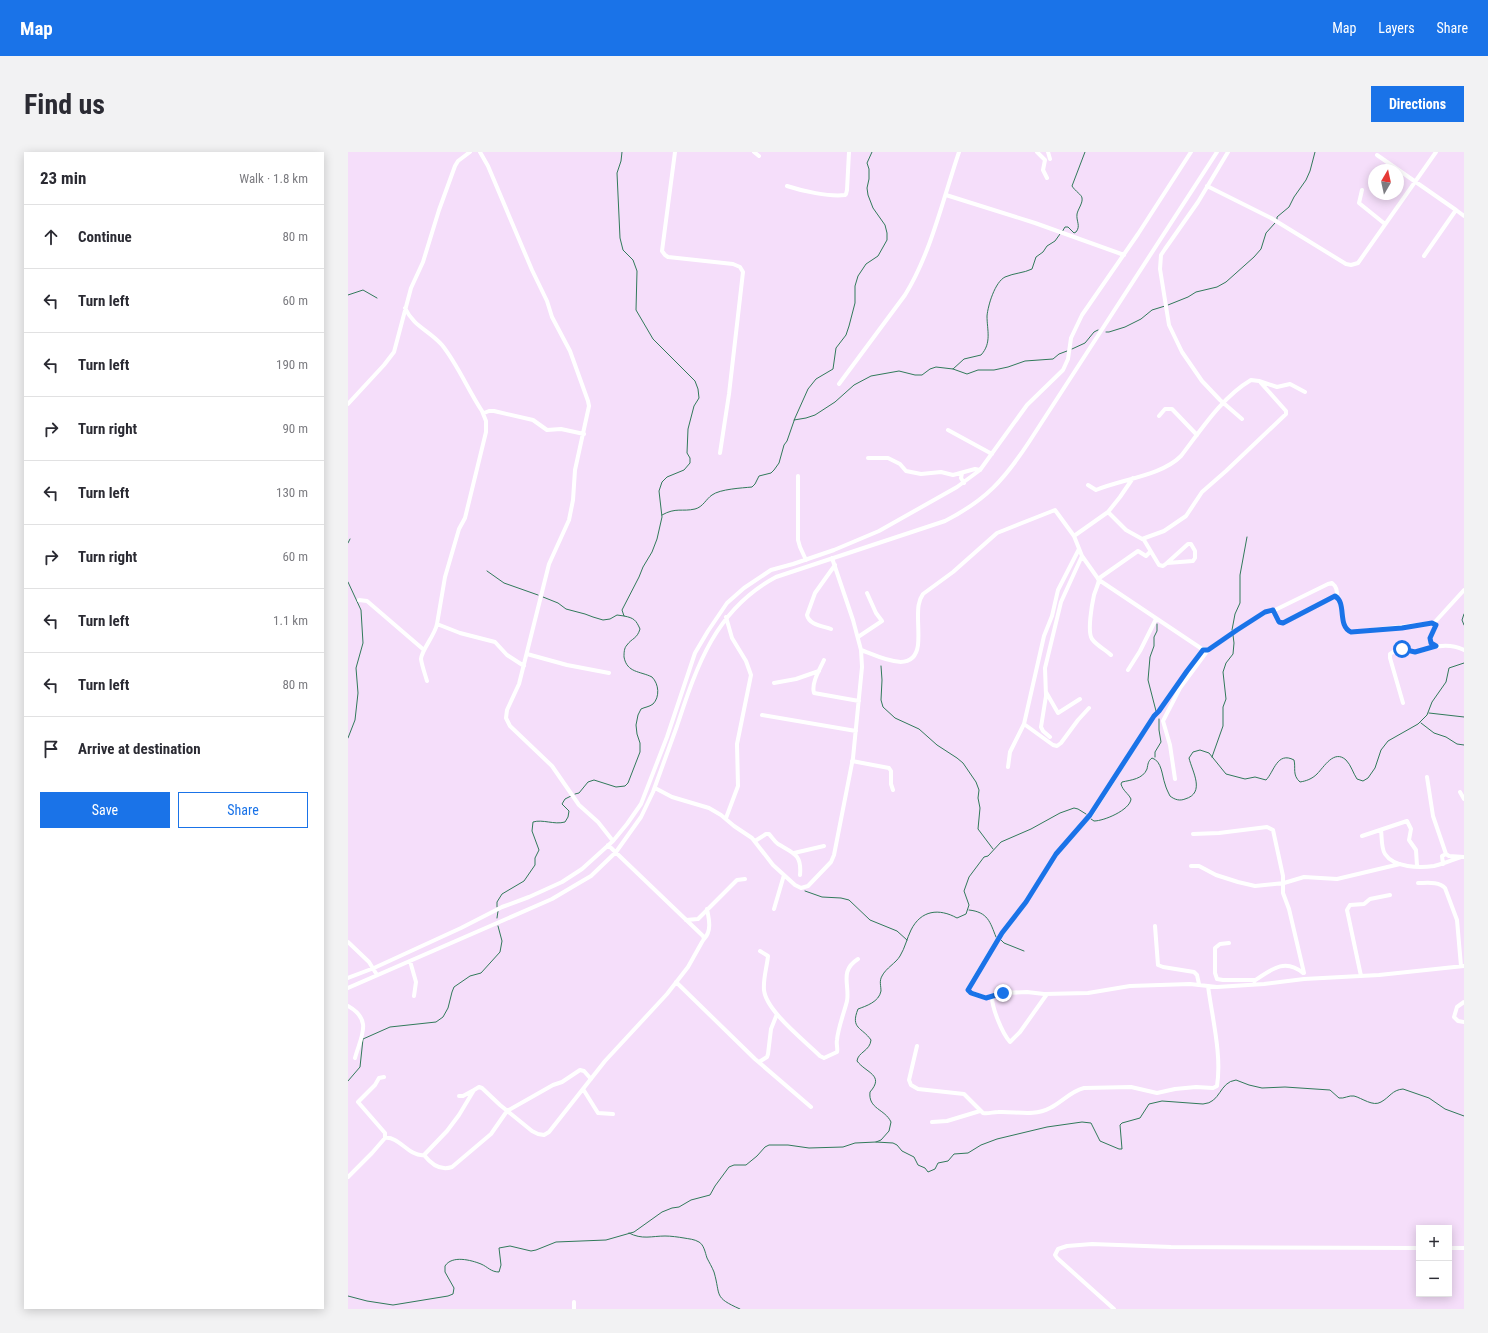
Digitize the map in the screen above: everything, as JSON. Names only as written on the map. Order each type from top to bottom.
[{"type":"street","points":[[348,404],[391,357],[396,346],[411,288],[423,262],[439,210],[455,166],[458,161],[470,152]]},
{"type":"street","points":[[480,152],[488,166],[547,302],[552,317],[574,361],[589,403],[584,434],[575,470],[569,520],[549,564],[518,688],[507,710],[506,716],[508,722],[552,766],[579,805],[598,822],[612,841]]},
{"type":"street","points":[[675,152],[662,251],[668,257],[733,264],[740,267],[743,272],[729,394],[720,453]]},
{"type":"street","points":[[754,152],[759,156]]},
{"type":"street","points":[[787,186],[817,193],[845,195],[847,190],[849,152]]},
{"type":"street","points":[[839,384],[905,295],[914,280],[946,195],[959,152]]},
{"type":"street","points":[[1037,152],[1045,160],[1043,170],[1047,178]]},
{"type":"street","points":[[1048,152],[1050,158]]},
{"type":"street","points":[[348,978],[374,968],[461,928],[502,907],[562,882],[578,872],[608,845],[627,824],[641,804],[667,737],[692,660],[708,631],[727,603],[744,588],[765,573],[834,550],[879,531],[964,482],[980,470],[1028,405],[1063,370],[1067,363],[1071,338],[1076,325],[1088,305],[1124,255],[1191,152]]},
{"type":"street","points":[[348,988],[565,892],[591,876],[616,852],[641,817],[655,788],[696,673],[709,644],[726,618],[751,593],[770,580],[787,572],[945,521],[981,500],[998,484],[1046,418],[1217,152]]},
{"type":"street","points":[[1228,152],[1165,249],[1161,256],[1160,269],[1168,325],[1182,352],[1202,381],[1223,403],[1242,419]]},
{"type":"street","points":[[1207,186],[1271,218],[1346,264],[1358,264],[1436,152]]},
{"type":"street","points":[[1377,155],[1464,216]]},
{"type":"street","points":[[1362,190],[1359,202],[1385,224]]},
{"type":"street","points":[[946,195],[1035,223],[1124,255]]},
{"type":"street","points":[[1424,256],[1456,210]]},
{"type":"street","points":[[405,308],[411,319],[441,344],[484,413],[486,421],[486,432],[465,518],[459,529],[446,573],[437,624],[433,637],[424,650],[421,659],[427,681]]},
{"type":"street","points":[[1088,485],[1096,490],[1155,471],[1173,462],[1181,456],[1223,403],[1246,382],[1252,380],[1259,381],[1277,387],[1290,384],[1305,392]]},
{"type":"street","points":[[1142,539],[1164,531],[1186,516],[1202,492],[1286,414],[1286,411],[1259,381]]},
{"type":"street","points":[[1159,416],[1165,409],[1172,409],[1197,435]]},
{"type":"street","points":[[484,413],[494,411],[533,420],[547,430],[559,428],[584,434]]},
{"type":"street","points":[[948,430],[992,454]]},
{"type":"street","points":[[868,458],[888,458],[909,472],[921,474],[943,473],[953,476],[975,469],[980,470]]},
{"type":"street","points":[[962,473],[961,478],[964,482]]},
{"type":"street","points":[[798,476],[798,540],[806,560]]},
{"type":"street","points":[[1074,536],[1108,512],[1133,477]]},
{"type":"street","points":[[861,650],[898,662],[909,661],[913,658],[918,645],[918,604],[920,597],[927,590],[953,572],[992,537],[1003,530],[1055,510],[1074,536],[1082,556],[1099,579],[1203,650],[1208,650]]},
{"type":"street","points":[[1108,512],[1126,530],[1142,539],[1159,565],[1163,566],[1188,544],[1190,544],[1194,549],[1195,558],[1193,560],[1167,563]]},
{"type":"street","points":[[1008,767],[1010,752],[1024,724],[1044,636],[1052,616],[1058,590],[1079,549]]},
{"type":"street","points":[[1112,655],[1105,649],[1101,648],[1093,640],[1089,632],[1094,596],[1099,579],[1138,551],[1146,556],[1150,552]]},
{"type":"street","points":[[1050,736],[1041,727],[1046,692],[1046,668],[1061,602],[1082,556]]},
{"type":"street","points":[[655,788],[678,799],[710,808],[726,818],[754,841],[773,865],[798,887],[806,888],[831,862],[834,855],[852,761],[862,668],[861,650],[858,637],[832,558]]},
{"type":"street","points":[[831,629],[811,622],[807,615],[815,593],[832,571],[834,565]]},
{"type":"street","points":[[1175,779],[1170,745],[1163,721],[1178,691],[1208,650],[1237,630],[1265,612],[1273,610],[1332,583],[1337,589],[1337,596],[1341,605],[1344,625],[1348,631],[1351,632],[1434,623],[1464,590]]},
{"type":"street","points":[[858,637],[882,620],[876,613],[867,593]]},
{"type":"street","points":[[1273,610],[1279,622],[1283,623],[1333,596],[1337,596]]},
{"type":"street","points":[[359,600],[369,603],[424,650]]},
{"type":"street","points":[[726,618],[732,638],[746,661],[751,675],[737,746],[738,786],[726,818]]},
{"type":"street","points":[[1128,670],[1140,651],[1156,619]]},
{"type":"street","points":[[1434,623],[1435,628],[1430,638],[1431,643],[1436,646]]},
{"type":"street","points":[[437,624],[460,633],[495,642],[508,655],[524,666]]},
{"type":"street","points":[[1403,703],[1390,654],[1398,649],[1415,652],[1436,646],[1453,646],[1464,650]]},
{"type":"street","points":[[1203,650],[1154,716],[1090,815],[1056,854],[1026,902],[996,942],[968,990],[971,993],[984,998],[1003,993],[1027,992],[1047,994],[1096,992],[1130,986],[1270,984],[1304,979],[1361,976],[1462,966],[1457,920],[1445,888],[1443,885],[1436,883],[1418,883]]},
{"type":"street","points":[[527,654],[567,665],[609,673]]},
{"type":"street","points":[[824,660],[813,690],[815,694],[859,701]]},
{"type":"street","points":[[774,683],[796,679],[819,672]]},
{"type":"street","points":[[1046,692],[1058,713],[1080,699]]},
{"type":"street","points":[[1024,724],[1057,746],[1061,744],[1078,720],[1089,708]]},
{"type":"street","points":[[762,715],[856,731]]},
{"type":"street","points":[[852,761],[889,768],[892,771],[891,784],[893,790]]},
{"type":"street","points":[[1427,777],[1433,816],[1446,854]]},
{"type":"street","points":[[1460,792],[1464,799]]},
{"type":"street","points":[[1362,836],[1408,821],[1411,829],[1409,840],[1416,850],[1417,866]]},
{"type":"street","points":[[1193,834],[1267,828],[1271,829],[1275,838],[1284,883],[1284,893],[1306,978],[1304,979]]},
{"type":"street","points":[[1381,830],[1385,853],[1394,862],[1400,864],[1428,866],[1443,864],[1462,857]]},
{"type":"street","points":[[754,841],[766,834],[769,834],[778,844],[794,852],[801,865],[800,875]]},
{"type":"street","points":[[608,845],[641,874],[704,938]]},
{"type":"street","points":[[794,852],[824,846]]},
{"type":"street","points":[[1446,854],[1450,856],[1462,857]]},
{"type":"street","points":[[1443,864],[1442,856],[1446,854]]},
{"type":"street","points":[[1192,866],[1199,866],[1216,875],[1251,885],[1284,883],[1304,877],[1337,879],[1400,864]]},
{"type":"street","points":[[774,909],[784,875]]},
{"type":"street","points":[[686,920],[698,918],[737,880],[745,879]]},
{"type":"street","points":[[1361,976],[1347,910],[1350,905],[1364,904],[1370,899],[1390,895]]},
{"type":"street","points":[[459,1096],[463,1096],[478,1087],[482,1088],[532,1131],[544,1135],[554,1127],[605,1061],[654,1010],[688,967],[707,935],[710,923],[707,909]]},
{"type":"street","points":[[1155,926],[1158,965],[1163,968],[1194,972],[1199,984]]},
{"type":"street","points":[[348,942],[374,968],[377,975]]},
{"type":"street","points":[[1229,943],[1220,944],[1215,948],[1215,973],[1217,979],[1256,980]]},
{"type":"street","points":[[760,951],[768,956],[764,983],[765,997],[777,1014],[820,1056],[824,1058],[834,1054],[838,1049],[836,1040],[847,1000],[847,976],[851,965],[858,959]]},
{"type":"street","points":[[410,961],[416,982],[414,996]]},
{"type":"street","points":[[1248,985],[1272,969],[1286,966],[1296,967],[1304,973]]},
{"type":"street","points":[[676,982],[759,1062],[811,1107]]},
{"type":"street","points":[[917,1046],[910,1080],[911,1086],[918,1089],[964,1094],[980,1111],[986,1113],[997,1112],[1021,1114],[1043,1111],[1063,1100],[1077,1089],[1084,1088],[1131,1087],[1157,1093],[1175,1089],[1216,1087],[1218,1077],[1218,1059],[1208,986]]},
{"type":"street","points":[[992,997],[993,1005],[1005,1035],[1010,1042],[1020,1032],[1047,994]]},
{"type":"street","points":[[1464,1002],[1457,1007],[1454,1017],[1458,1021],[1464,1022]]},
{"type":"street","points":[[348,1006],[356,1011],[364,1024],[364,1031],[355,1058]]},
{"type":"street","points":[[759,1062],[767,1057],[770,1035],[777,1014]]},
{"type":"street","points":[[385,1138],[391,1138],[418,1155],[424,1155],[438,1167],[448,1168],[491,1134],[507,1111],[580,1070],[584,1071],[591,1079]]},
{"type":"street","points":[[348,1177],[385,1138],[385,1133],[358,1102],[375,1085],[378,1078],[384,1077]]},
{"type":"street","points":[[583,1089],[598,1113],[613,1114]]},
{"type":"street","points":[[424,1155],[455,1121],[474,1090]]},
{"type":"street","points":[[932,1122],[947,1121],[980,1111]]},
{"type":"street","points":[[1114,1309],[1057,1258],[1055,1255],[1058,1249],[1067,1246],[1092,1244],[1171,1247],[1416,1248]]},
{"type":"street","points":[[1452,1248],[1464,1248]]},
{"type":"street","points":[[574,1302],[574,1309]]},
{"type":"waterway","points":[[575,794],[579,793],[588,782],[594,780],[616,787],[625,786],[628,783],[640,752],[640,743],[636,725],[638,715],[641,709],[653,704],[657,698],[658,690],[652,677],[631,669],[624,657],[625,648],[636,637],[640,629],[634,620],[624,616],[622,610],[652,552],[657,539],[662,517],[659,491],[662,482],[667,477],[684,470],[690,463],[690,458],[687,453],[688,429],[694,406],[699,398],[695,381],[653,339],[636,310],[637,271],[633,260],[623,250],[620,238],[617,173],[622,152]]},
{"type":"waterway","points":[[662,515],[675,510],[690,510],[698,508],[712,495],[720,491],[752,487],[759,476],[771,473],[779,463],[784,445],[808,389],[816,379],[833,369],[836,348],[846,335],[849,326],[855,303],[855,286],[858,276],[866,264],[878,256],[887,240],[885,225],[873,208],[868,195],[867,188],[869,169],[867,163],[872,152]]},
{"type":"waterway","points":[[1062,232],[1065,227],[1068,227],[1074,233],[1078,228],[1077,214],[1082,198],[1072,186],[1085,152]]},
{"type":"waterway","points":[[1277,219],[1277,217],[1289,207],[1306,180],[1315,152]]},
{"type":"waterway","points":[[1168,305],[1196,292],[1217,287],[1226,282],[1261,249],[1266,233],[1275,223]]},
{"type":"waterway","points":[[794,420],[815,415],[835,402],[854,385],[871,376],[899,371],[922,375],[930,369],[936,367],[953,369],[964,359],[981,355],[987,346],[987,316],[993,294],[998,284],[1005,277],[1032,269],[1036,257],[1043,252],[1047,246],[1055,241],[1060,234]]},
{"type":"waterway","points":[[348,295],[363,290],[377,298]]},
{"type":"waterway","points":[[1106,332],[1125,327],[1141,319],[1152,310],[1165,306]]},
{"type":"waterway","points":[[1072,349],[1085,343],[1094,332],[1098,330]]},
{"type":"waterway","points":[[953,369],[967,374],[978,370],[994,370],[1025,361],[1053,359],[1059,354],[1067,351]]},
{"type":"waterway","points":[[1232,630],[1235,614],[1240,603],[1240,575],[1247,537]]},
{"type":"waterway","points":[[348,543],[350,539]]},
{"type":"waterway","points":[[487,571],[504,583],[538,595]]},
{"type":"waterway","points":[[348,582],[361,610],[363,643],[356,668],[358,693],[355,720],[348,738]]},
{"type":"waterway","points":[[543,597],[558,603],[566,609],[603,620],[610,619],[617,615],[624,616]]},
{"type":"waterway","points":[[1464,614],[1462,620],[1464,625]]},
{"type":"waterway","points":[[1156,711],[1148,680],[1150,657],[1154,646],[1154,637],[1157,631],[1157,624]]},
{"type":"waterway","points":[[1212,757],[1223,726],[1223,707],[1226,699],[1223,672],[1226,663],[1233,654],[1233,635]]},
{"type":"waterway","points":[[1091,819],[1094,821],[1104,819],[1116,814],[1126,807],[1130,803],[1131,799],[1124,790],[1121,784],[1122,782],[1143,775],[1147,769],[1149,761],[1152,758],[1160,765],[1170,796],[1179,800],[1191,796],[1195,792],[1196,781],[1189,758],[1193,752],[1200,750],[1209,753],[1226,774],[1245,779],[1255,777],[1266,780],[1280,760],[1288,758],[1294,760],[1295,774],[1300,782],[1315,776],[1333,758],[1342,757],[1349,764],[1357,779],[1363,781],[1368,778],[1375,768],[1381,750],[1388,741],[1418,724],[1427,715],[1432,702],[1446,682],[1449,668],[1464,663]]},
{"type":"waterway","points":[[881,666],[881,700],[883,707],[895,718],[919,729],[937,745],[957,758],[963,763],[976,782],[979,790],[978,798],[980,808],[978,829],[993,849]]},
{"type":"waterway","points":[[1429,713],[1464,717]]},
{"type":"waterway","points":[[1155,757],[1155,752],[1161,742],[1159,719]]},
{"type":"waterway","points":[[1421,723],[1434,733],[1446,737],[1457,744],[1464,745]]},
{"type":"waterway","points":[[497,907],[497,902],[502,894],[524,881],[535,865],[535,858],[539,850],[532,831],[533,822],[565,822],[569,811],[562,804],[565,799],[571,796]]},
{"type":"waterway","points":[[348,1296],[393,1305],[448,1296],[453,1294],[454,1288],[445,1272],[445,1266],[452,1260],[462,1259],[472,1261],[499,1272],[501,1265],[499,1248],[510,1246],[531,1251],[556,1242],[606,1240],[634,1232],[662,1212],[679,1207],[691,1200],[710,1195],[729,1167],[734,1165],[746,1165],[769,1145],[788,1145],[809,1148],[843,1147],[855,1143],[876,1142],[881,1140],[889,1131],[891,1122],[885,1114],[874,1106],[870,1098],[870,1092],[876,1082],[875,1078],[857,1061],[859,1055],[869,1047],[871,1040],[856,1024],[855,1020],[858,1009],[872,1003],[878,998],[881,991],[880,982],[882,976],[900,956],[911,930],[920,918],[937,912],[957,918],[966,914],[969,905],[964,891],[969,877],[984,857],[988,856],[1001,842],[1031,829],[1060,813],[1074,808],[1086,814]]},
{"type":"waterway","points":[[805,891],[822,897],[849,900],[870,920],[897,931],[907,940]]},
{"type":"waterway","points":[[969,910],[984,915],[990,922],[996,937]]},
{"type":"waterway","points":[[497,918],[498,911]]},
{"type":"waterway","points":[[348,1081],[360,1067],[363,1039],[390,1027],[436,1022],[443,1017],[448,1008],[454,987],[470,976],[481,973],[500,952],[502,941],[498,926]]},
{"type":"waterway","points":[[1000,939],[1004,943],[1024,951]]},
{"type":"waterway","points":[[876,1142],[893,1143],[897,1145],[902,1151],[914,1157],[918,1165],[925,1168],[928,1172],[935,1169],[938,1163],[948,1161],[954,1154],[968,1153],[981,1145],[997,1139],[1047,1127],[1082,1122],[1091,1123],[1100,1141],[1122,1149],[1120,1125],[1122,1123],[1140,1118],[1149,1104],[1162,1101],[1203,1104],[1209,1103],[1217,1096],[1226,1084],[1236,1080],[1262,1088],[1285,1087],[1330,1090],[1339,1098],[1354,1096],[1368,1102],[1375,1103],[1381,1102],[1394,1092],[1403,1089],[1429,1098],[1445,1109],[1464,1116]]},
{"type":"waterway","points":[[629,1233],[643,1237],[672,1236],[692,1239],[701,1243],[714,1272],[720,1295],[726,1302],[740,1309]]},
{"type":"route","points":[[1003,993],[990,998],[984,998],[969,992],[968,990],[984,960],[1002,933],[1026,902],[1045,874],[1056,854],[1090,815],[1154,716],[1203,650],[1208,650],[1265,612],[1273,610],[1279,622],[1283,623],[1333,596],[1337,596],[1339,598],[1344,625],[1348,631],[1351,632],[1420,626],[1432,623],[1436,625],[1430,641],[1436,646],[1415,652],[1402,649]]}]
